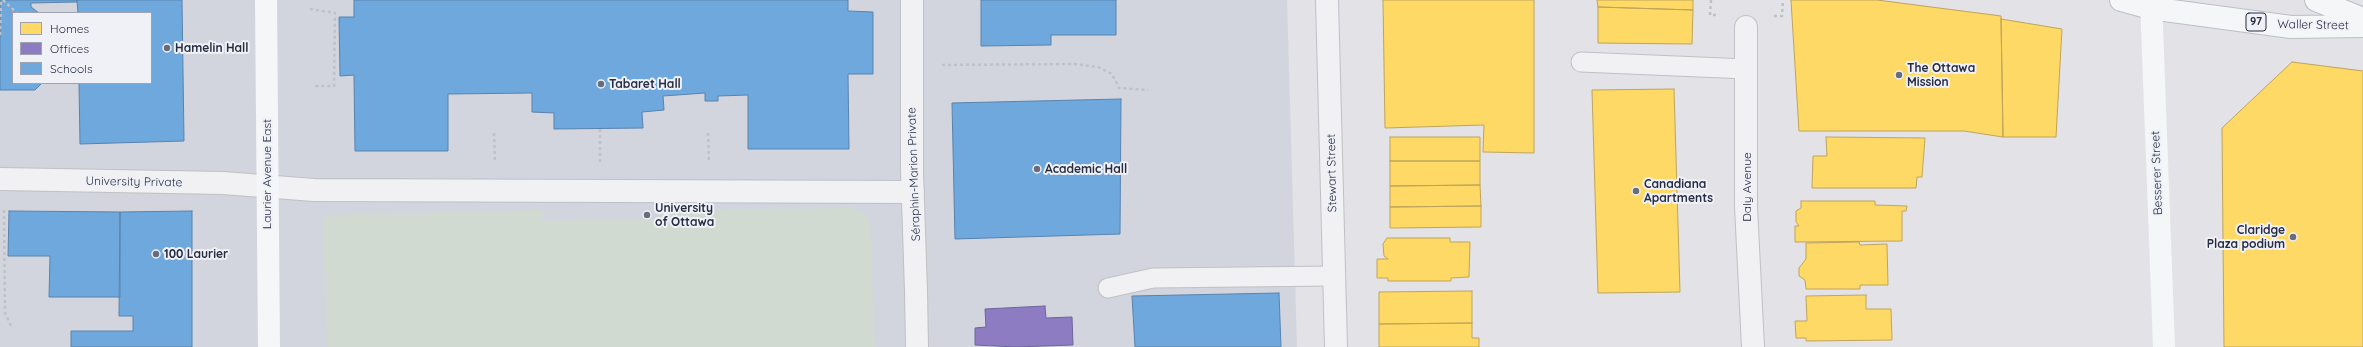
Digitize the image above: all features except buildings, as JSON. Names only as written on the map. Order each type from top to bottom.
[{"type":"main road","name":"Laurier Avenue East","points":[[266,0],[269,347]]},
{"type":"main road","name":"Waller Street","points":[[2121,0],[2291,27],[2363,26]]},
{"type":"main road","name":"Waller Street","points":[[2316,0],[2363,19]]},
{"type":"main road","name":"Besserer Street","points":[[2150,4],[2164,347]]},
{"type":"street","name":"Séraphin-Marion Private","points":[[912,0],[911,64],[917,347]]},
{"type":"street","name":"Stewart Street","points":[[1327,0],[1336,347]]},
{"type":"street","name":"Daly Avenue","points":[[1746,27],[1746,206],[1753,347]]},
{"type":"street","name":"University Private","points":[[0,179],[215,183],[338,190],[913,192]]},
{"type":"lane","points":[[1581,62],[1747,69]]},
{"type":"lane","points":[[1108,288],[1153,278],[1334,276]]},
{"type":"path","points":[[2,0],[16,12]]},
{"type":"path","points":[[0,35],[2,0]]},
{"type":"path","points":[[310,9],[335,13],[334,86],[313,86]]},
{"type":"path","points":[[911,64],[1075,64],[1098,68],[1112,74],[1119,88],[1148,90]]},
{"type":"path","points":[[4,207],[5,313],[12,328]]},
{"type":"shaded area","name":"University of Ottawa","points":[[0,0],[1287,0],[1297,347],[0,347]]},
{"type":"shaded area","points":[[854,208],[870,219],[875,347],[327,347],[323,215],[542,210],[543,221],[658,219],[659,210]]},
{"type":"place","name":"Hamelin Hall","points":[[167,48]]},
{"type":"place","name":"The Ottawa Mission","points":[[1899,75]]},
{"type":"place","name":"Tabaret Hall","points":[[601,84]]},
{"type":"place","name":"Academic Hall","points":[[1037,169]]},
{"type":"place","name":"Canadiana Apartments","points":[[1636,191]]},
{"type":"place","name":"University of Ottawa","points":[[647,215]]},
{"type":"place","name":"Claridge Plaza podium","points":[[2293,237]]},
{"type":"place","name":"100 Laurier","points":[[156,254]]}]
